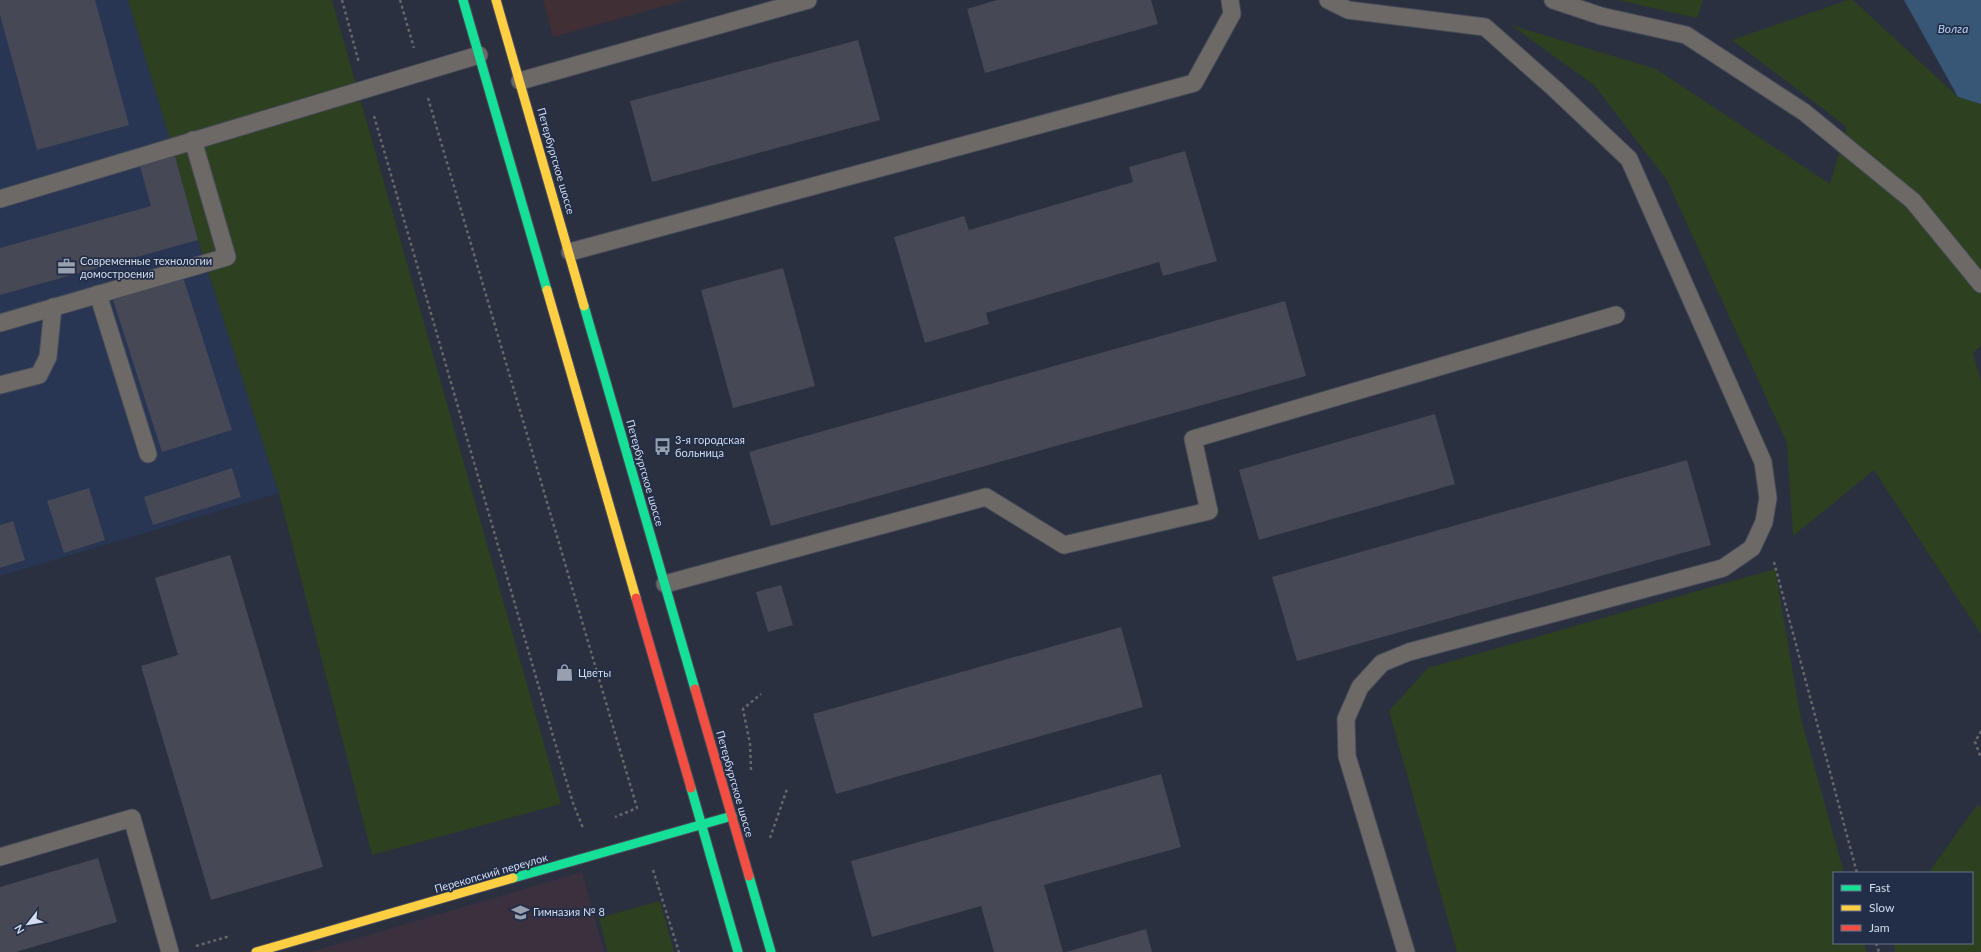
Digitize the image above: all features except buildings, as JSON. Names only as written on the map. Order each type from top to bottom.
[{"type":"main road","points":[[463,0],[738,952]]},
{"type":"main road","name":"Петербургское шоссе","points":[[496,0],[513,80],[570,252],[771,952]]},
{"type":"main road","points":[[478,52],[485,62],[496,72]]},
{"type":"main road","name":"Перекопский переулок","points":[[256,952],[732,816]]},
{"type":"lane","points":[[513,80],[808,0]]},
{"type":"lane","points":[[570,252],[1194,83],[1232,14],[1230,0]]},
{"type":"lane","points":[[1328,0],[1348,10],[1485,27],[1555,89],[1628,159],[1763,462],[1768,498],[1764,522],[1752,548],[1723,568],[1409,652],[1382,663],[1360,687],[1346,719],[1347,756],[1406,952]]},
{"type":"lane","points":[[1553,0],[1601,16],[1686,35],[1804,112],[1913,201],[1981,284]]},
{"type":"lane","points":[[0,199],[421,72],[478,52]]},
{"type":"lane","points":[[0,323],[227,256],[193,140]]},
{"type":"lane","points":[[98,294],[148,454]]},
{"type":"lane","points":[[0,385],[39,375],[48,357],[53,307]]},
{"type":"lane","points":[[665,584],[986,496],[1064,545],[1208,511],[1193,439],[1616,315]]},
{"type":"lane","points":[[0,857],[132,818],[170,952]]},
{"type":"path","points":[[342,0],[365,88],[573,803],[584,829],[590,826]]},
{"type":"path","points":[[400,0],[637,808],[610,818]]},
{"type":"path","points":[[1764,522],[1857,872]]},
{"type":"path","points":[[751,773],[750,744],[743,710],[761,694]]},
{"type":"path","points":[[1981,731],[1975,742],[1981,758]]},
{"type":"path","points":[[767,836],[769,842],[787,789]]},
{"type":"path","points":[[646,872],[654,870],[679,952]]},
{"type":"shaded area","points":[[0,0],[128,0],[175,156],[198,240],[279,493],[0,576]]},
{"type":"shaded area","points":[[543,0],[686,0],[553,37]]},
{"type":"shaded area","name":"Гимназия № 8","points":[[582,872],[604,952],[310,952]]},
{"type":"green space","points":[[128,0],[332,0],[561,804],[372,855],[279,493],[198,240],[175,156]]},
{"type":"green space","points":[[1618,0],[1703,0],[1697,18]]},
{"type":"green space","points":[[1848,0],[1853,0],[1958,97],[1981,104],[1981,345],[1973,353],[1981,382],[1981,634],[1874,470],[1793,536],[1787,443],[1667,180],[1594,85],[1511,25],[1656,69],[1830,184],[1847,127],[1732,40]]},
{"type":"green space","points":[[1775,569],[1801,719],[1844,872],[1833,872],[1833,944],[1864,944],[1867,952],[1457,952],[1389,711],[1428,668]]},
{"type":"green space","points":[[1978,804],[1981,807],[1981,952],[1895,952],[1893,944],[1973,944],[1973,872],[1929,872]]},
{"type":"green space","points":[[660,901],[674,952],[608,952],[599,918]]},
{"type":"water","name":"Волга","points":[[1904,0],[1981,0],[1981,104],[1958,97]]},
{"type":"traffic: fast","points":[[463,0],[547,290]]},
{"type":"traffic: fast","points":[[584,306],[695,689]]},
{"type":"traffic: fast","points":[[691,788],[738,952]]},
{"type":"traffic: fast","points":[[513,878],[732,816]]},
{"type":"traffic: fast","points":[[749,876],[771,952]]},
{"type":"traffic: slow","points":[[496,0],[584,306]]},
{"type":"traffic: slow","points":[[547,290],[636,598]]},
{"type":"traffic: slow","points":[[256,952],[513,878]]},
{"type":"traffic: jam","points":[[636,598],[691,788]]},
{"type":"traffic: jam","points":[[695,689],[749,876]]},
{"type":"place","name":"Современные технологии домостроения","points":[[67,267]]},
{"type":"place","name":"3-я городская больница","points":[[662,446]]},
{"type":"place","name":"Цветы","points":[[565,673]]},
{"type":"place","name":"Гимназия № 8","points":[[520,912]]}]
